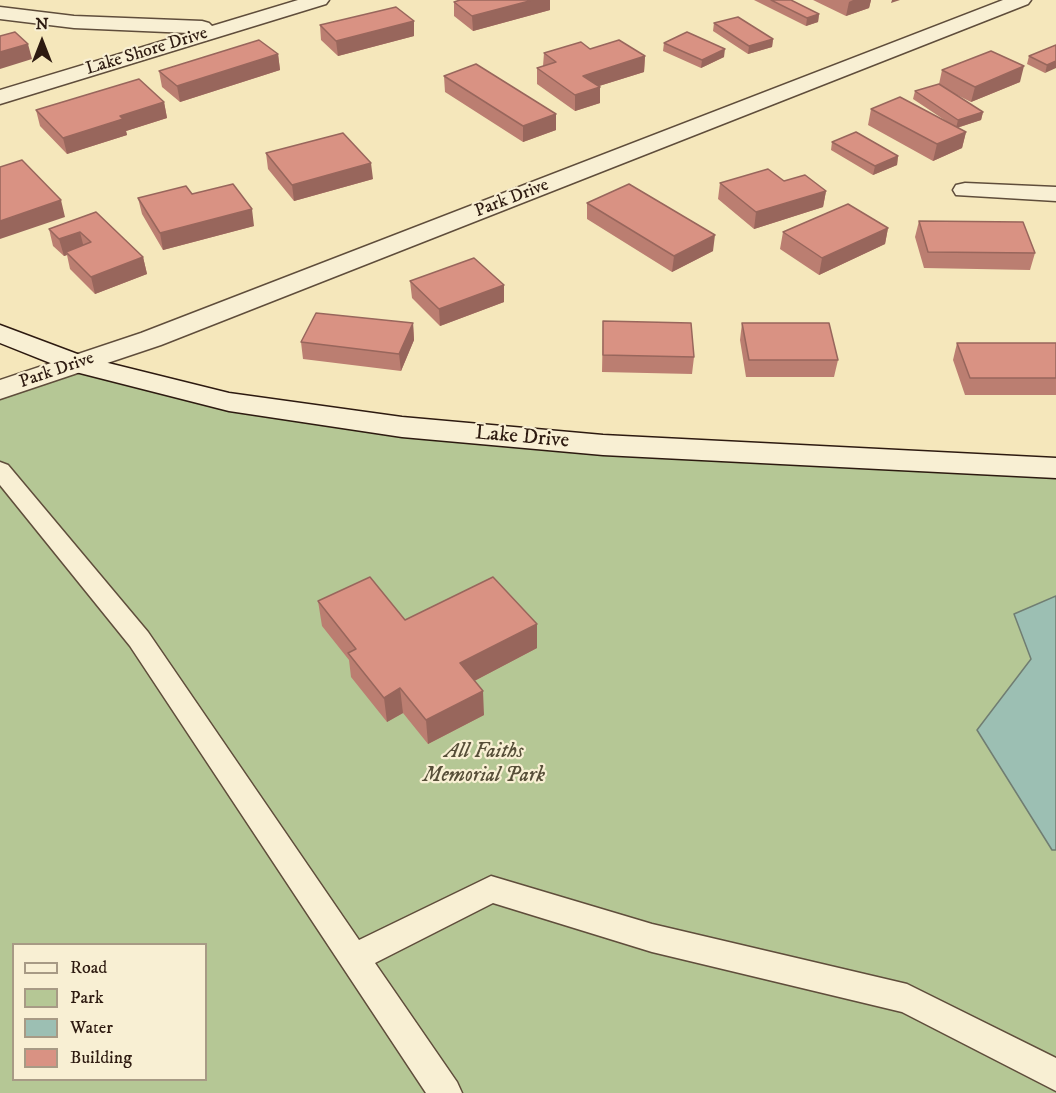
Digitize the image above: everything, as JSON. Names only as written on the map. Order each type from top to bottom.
[{"type":"street","name":"Lake Shore Drive","points":[[0,97],[319,0]]},
{"type":"street","name":"Park Drive","points":[[0,390],[185,326],[1021,0]]},
{"type":"street","name":"Lake Shore Drive","points":[[0,13],[74,22],[226,28]]},
{"type":"street","points":[[965,190],[1056,194]]},
{"type":"street","name":"Lake Drive","points":[[0,333],[78,364],[229,402],[402,427],[603,445],[1056,468]]},
{"type":"lane","points":[[0,470],[139,639],[445,1093]]},
{"type":"lane","points":[[354,958],[491,889],[652,938],[907,999],[1056,1075]]},
{"type":"green space","name":"All Faiths Memorial Park","points":[[78,364],[402,427],[1056,468],[1056,1093],[0,1093],[0,390]]},
{"type":"water","points":[[1056,596],[1056,850],[1052,850],[977,730],[1031,659],[1014,614]]},
{"type":"building","points":[[460,0],[533,0],[472,16],[454,2]]},
{"type":"building","points":[[771,0],[791,0],[819,14],[807,18]]},
{"type":"building","points":[[396,7],[414,21],[336,41],[320,25]]},
{"type":"building","points":[[738,17],[773,39],[749,46],[714,23]]},
{"type":"building","points":[[15,32],[28,44],[0,52],[0,36]]},
{"type":"building","points":[[687,32],[725,49],[702,60],[664,43]]},
{"type":"building","points":[[259,40],[278,54],[177,86],[159,71]]},
{"type":"building","points":[[619,40],[645,56],[583,76],[600,87],[575,95],[537,68],[556,62],[544,53],[581,42],[590,49]]},
{"type":"building","points":[[1056,45],[1056,61],[1047,65],[1029,56]]},
{"type":"building","points":[[991,51],[1024,66],[975,87],[942,70]]},
{"type":"building","points":[[476,64],[556,114],[523,126],[444,76]]},
{"type":"building","points":[[139,79],[164,102],[120,116],[123,119],[63,138],[36,110]]},
{"type":"building","points":[[939,84],[983,112],[958,120],[915,91]]},
{"type":"building","points":[[900,97],[966,132],[937,144],[871,109]]},
{"type":"building","points":[[856,132],[898,156],[875,166],[832,142]]},
{"type":"building","points":[[343,133],[371,163],[292,185],[266,153]]},
{"type":"building","points":[[22,160],[61,200],[0,221],[0,167]]},
{"type":"building","points":[[768,169],[784,181],[805,175],[826,191],[756,212],[720,183]]},
{"type":"building","points":[[233,184],[252,209],[160,233],[138,198],[186,186],[192,194]]},
{"type":"building","points":[[629,184],[715,235],[674,256],[587,203]]},
{"type":"building","points":[[848,204],[888,228],[822,258],[783,232]]},
{"type":"building","points":[[96,212],[143,257],[91,277],[66,252],[91,242],[80,232],[59,239],[49,229]]},
{"type":"building","points":[[919,221],[1023,222],[1035,253],[928,252]]},
{"type":"building","points":[[474,258],[504,285],[439,309],[410,281]]},
{"type":"building","points":[[316,313],[413,323],[399,354],[301,342]]},
{"type":"building","points":[[603,321],[691,323],[694,357],[603,355]]},
{"type":"building","points":[[742,323],[829,323],[838,360],[749,360]]},
{"type":"building","points":[[957,343],[1056,343],[1056,378],[970,378]]},
{"type":"building","points":[[370,577],[405,620],[493,577],[537,624],[460,663],[483,691],[426,720],[400,688],[384,698],[348,653],[356,649],[318,601]]}]
